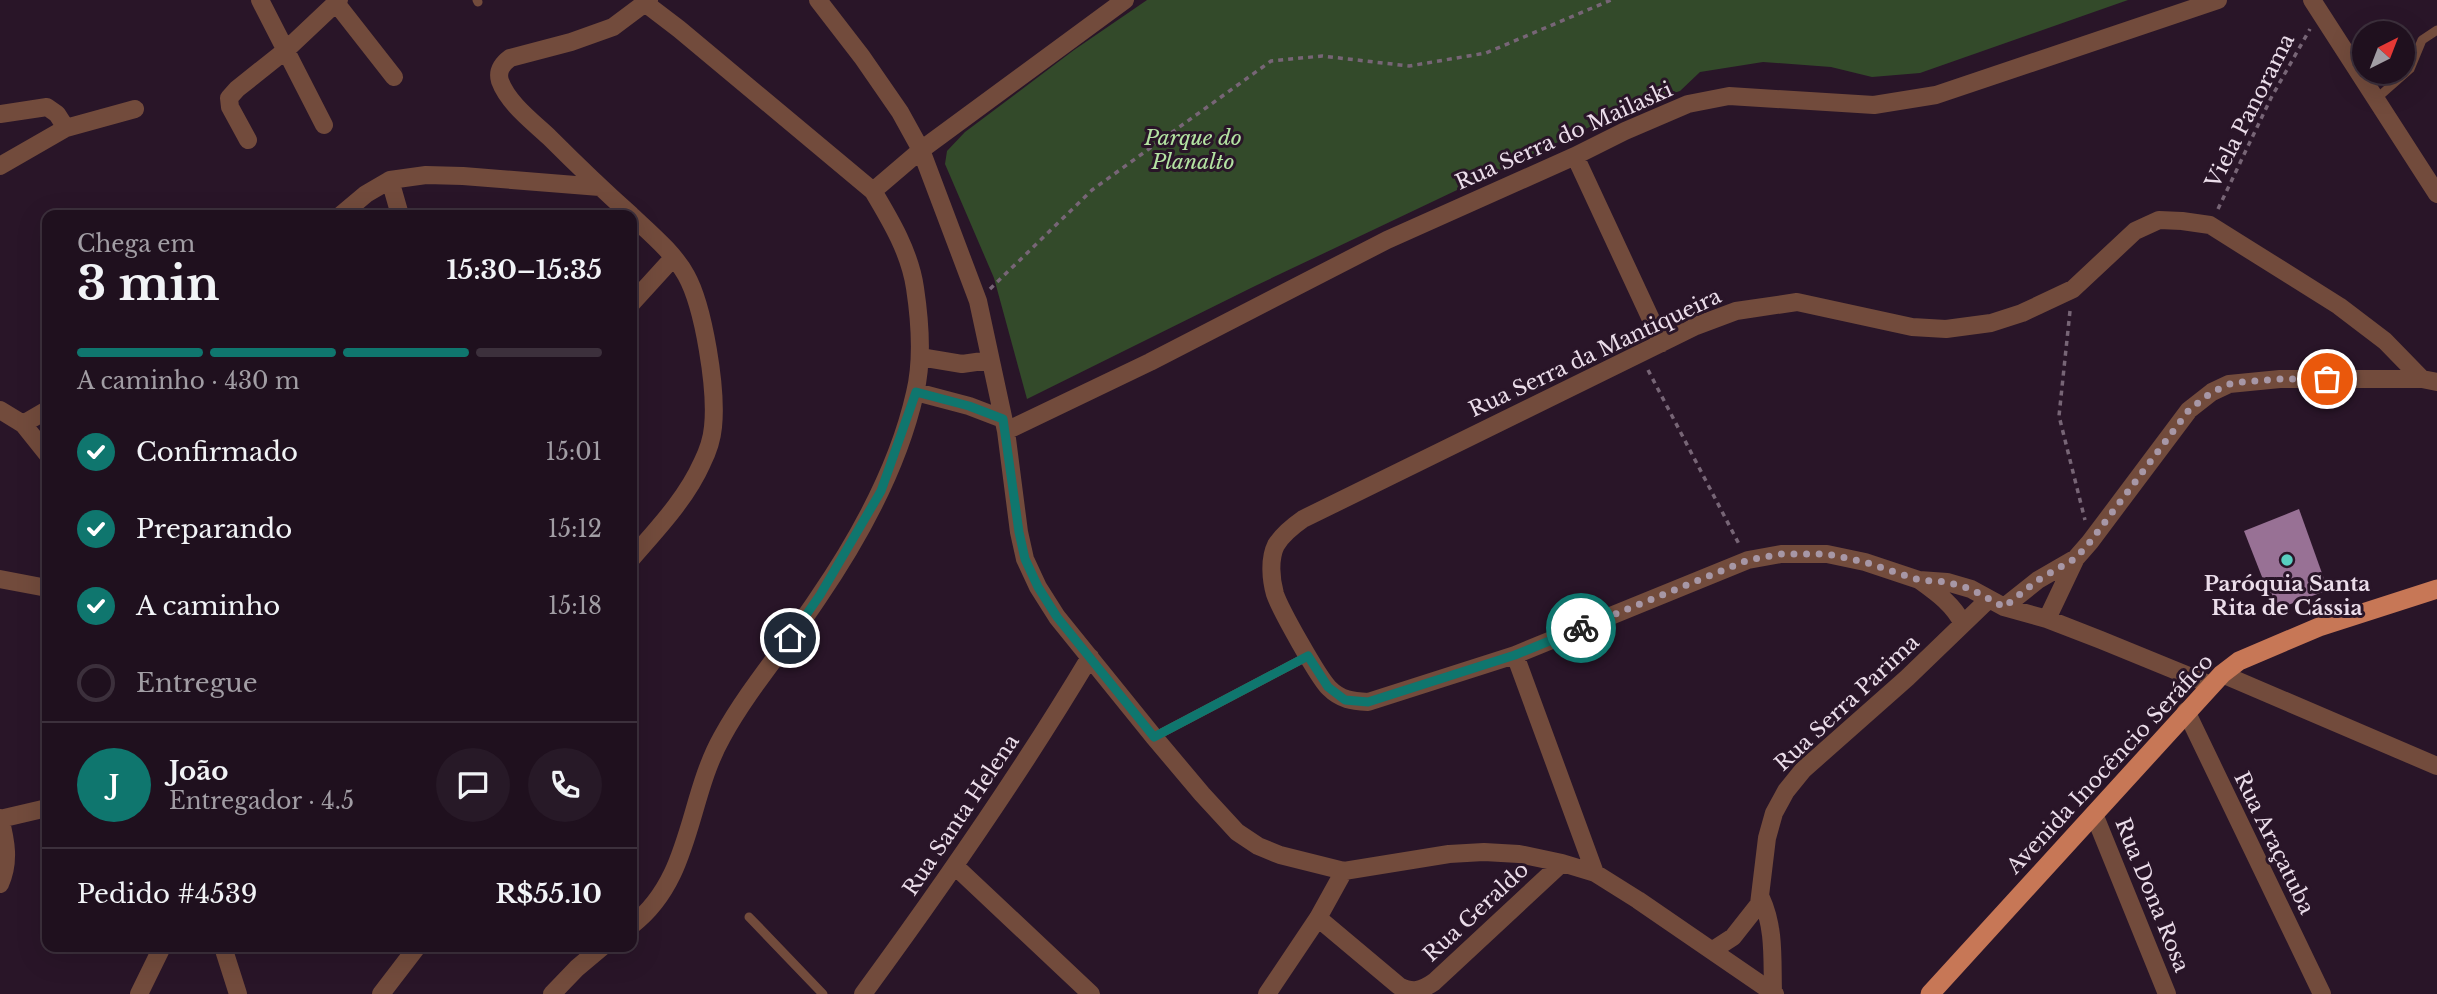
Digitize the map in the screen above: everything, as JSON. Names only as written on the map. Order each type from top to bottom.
[{"type":"main road","name":"Avenida Inocêncio Seráfico","points":[[1930,994],[2186,711],[2239,661],[2319,627],[2437,589]]},
{"type":"street","points":[[260,0],[324,125]]},
{"type":"street","points":[[817,0],[900,112],[921,150],[978,301],[1004,425],[1019,532],[1025,559],[1038,587],[1057,617],[1154,737],[1237,832],[1258,846],[1290,858],[1344,871],[1449,854],[1484,852],[1562,863],[1595,873],[1774,993]]},
{"type":"street","points":[[873,191],[921,150],[1125,0]]},
{"type":"street","name":"Rua Serra do Mailaski","points":[[1004,425],[1150,362],[1387,240],[1688,104],[1729,96],[1874,105],[1936,95],[2218,0]]},
{"type":"street","points":[[248,140],[230,107],[229,99],[237,89],[286,50],[338,2],[394,77]]},
{"type":"street","points":[[625,210],[523,113],[506,93],[499,79],[499,72],[510,58],[571,42],[613,27],[647,2],[873,191],[904,250],[915,286],[920,357],[916,392],[881,491],[820,595],[721,739],[697,797],[671,880],[659,900],[637,920]]},
{"type":"street","points":[[2316,6],[2437,194]]},
{"type":"street","points":[[0,114],[47,107],[57,114],[66,128]]},
{"type":"street","points":[[0,166],[66,128],[135,109]]},
{"type":"street","points":[[1575,156],[1662,343]]},
{"type":"street","points":[[347,210],[366,194],[390,180],[426,175],[600,187]]},
{"type":"street","points":[[390,180],[399,210]]},
{"type":"street","name":"Rua Serra da Mantiqueira","points":[[1308,656],[1275,594],[1271,566],[1275,546],[1289,529],[1303,519],[1696,326],[1736,311],[1797,302],[1900,325],[1946,329],[1991,323],[2022,313],[2073,289],[2135,230],[2159,220],[2210,225],[2339,306],[2385,341],[2429,380]]},
{"type":"street","points":[[637,222],[673,258],[693,290],[708,349],[713,428],[703,462],[685,492],[637,552]]},
{"type":"street","points":[[637,298],[673,258]]},
{"type":"street","points":[[920,357],[962,365],[990,360]]},
{"type":"street","points":[[2047,619],[2076,558],[2189,410],[2212,392],[2230,384],[2280,379],[2429,380]]},
{"type":"street","points":[[916,392],[969,406],[1004,425]]},
{"type":"street","points":[[0,410],[23,424],[42,448]]},
{"type":"street","points":[[23,424],[42,413]]},
{"type":"street","points":[[1308,656],[1328,687],[1337,694],[1345,700],[1368,702],[1515,655],[1748,560],[1781,554],[1827,554],[1865,562],[1919,580],[1947,582],[1971,589],[1996,603],[2217,680],[2437,766]]},
{"type":"street","name":"Rua Serra Parima","points":[[1713,950],[1733,937],[1761,898],[1767,838],[1774,813],[1786,791],[1804,770],[1963,624],[2076,558]]},
{"type":"street","points":[[0,579],[42,587]]},
{"type":"street","points":[[1919,580],[1945,599],[1958,612],[1963,624]]},
{"type":"street","points":[[1515,655],[1595,873]]},
{"type":"street","name":"Rua Santa Helena","points":[[863,994],[956,867],[1090,657]]},
{"type":"street","name":"Rua Araçatuba","points":[[2186,711],[2322,994]]},
{"type":"street","points":[[0,884],[7,851],[0,819],[42,809]]},
{"type":"street","name":"Rua Dona Rosa","points":[[2094,814],[2167,994]]},
{"type":"street","name":"Rua Geraldo","points":[[1318,918],[1399,986],[1410,992],[1423,989],[1434,982],[1562,863]]},
{"type":"street","points":[[956,867],[1091,994]]},
{"type":"street","points":[[1267,994],[1318,918],[1344,871]]},
{"type":"street","name":"Rua Serra Parima","points":[[1761,898],[1772,932],[1774,993]]},
{"type":"street","points":[[139,994],[160,952]]},
{"type":"street","points":[[225,952],[239,994]]},
{"type":"street","points":[[381,994],[414,952]]},
{"type":"street","points":[[552,994],[596,952]]},
{"type":"lane","points":[[2376,99],[2410,69],[2422,40],[2437,30]]},
{"type":"lane","points":[[1154,737],[1308,656]]},
{"type":"lane","points":[[748,917],[823,994]]},
{"type":"path","points":[[978,301],[1093,190],[1271,61],[1322,56],[1409,65],[1486,53],[1611,0]]},
{"type":"path","name":"Viela Panorama","points":[[2210,225],[2316,6]]},
{"type":"path","points":[[2073,289],[2059,416],[2090,542]]},
{"type":"path","points":[[1639,354],[1748,560]]},
{"type":"green space","name":"Parque do Planalto","points":[[1147,0],[2128,0],[1920,73],[1872,77],[1831,67],[1763,62],[1700,72],[1680,91],[1636,105],[1255,286],[1027,399],[994,278],[945,164],[947,151],[965,132],[1074,50]]},
{"type":"building","name":"Paróquia Santa Rita de Cássia","points":[[2299,509],[2328,590],[2275,610],[2244,531]]},
{"type":"way so far","points":[[1581,628],[1748,560],[1781,554],[1827,554],[1865,562],[1919,580],[1947,582],[1971,589],[2004,607],[2038,580],[2076,558],[2189,410],[2212,392],[2243,382],[2327,379]]},
{"type":"place","name":"Paróquia Santa Rita de Cássia","points":[[2287,560]]},
{"type":"route","points":[[790,638],[820,595],[881,491],[916,392],[969,406],[1003,419],[1019,532],[1025,559],[1038,587],[1057,617],[1154,737],[1308,656],[1328,687],[1345,700],[1368,702],[1515,655],[1581,628]]}]
